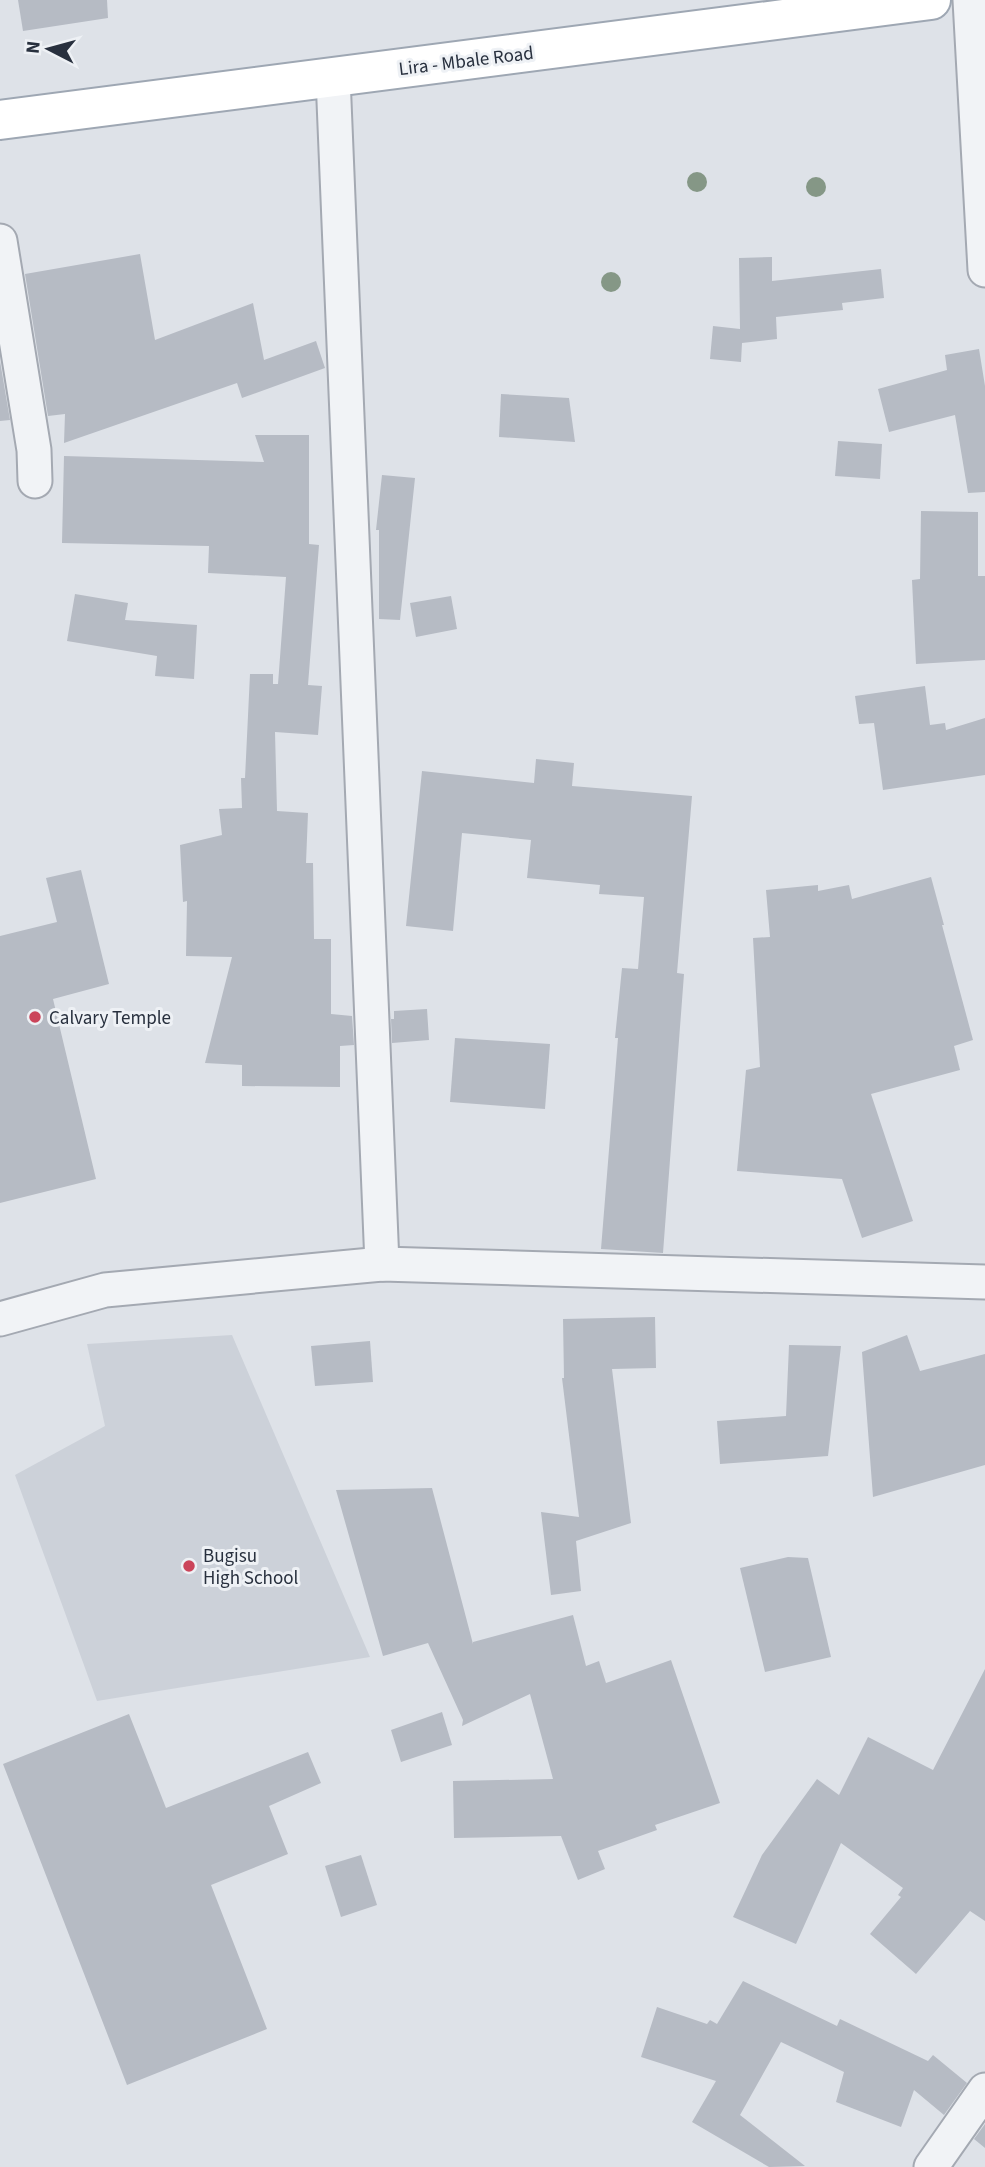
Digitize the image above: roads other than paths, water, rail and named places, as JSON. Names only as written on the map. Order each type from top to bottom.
[{"type":"main road","name":"Lira - Mbale Road","points":[[0,120],[931,0]]},
{"type":"street","points":[[970,0],[985,270]]},
{"type":"street","points":[[333,77],[382,1264]]},
{"type":"street","points":[[0,242],[34,450],[35,481]]},
{"type":"street","points":[[0,1319],[105,1290],[382,1264],[985,1282]]},
{"type":"street","points":[[931,2167],[985,2090]]},
{"type":"place","name":"Calvary Temple","points":[[35,1017]]},
{"type":"place","name":"Bugisu High School","points":[[189,1566]]}]
